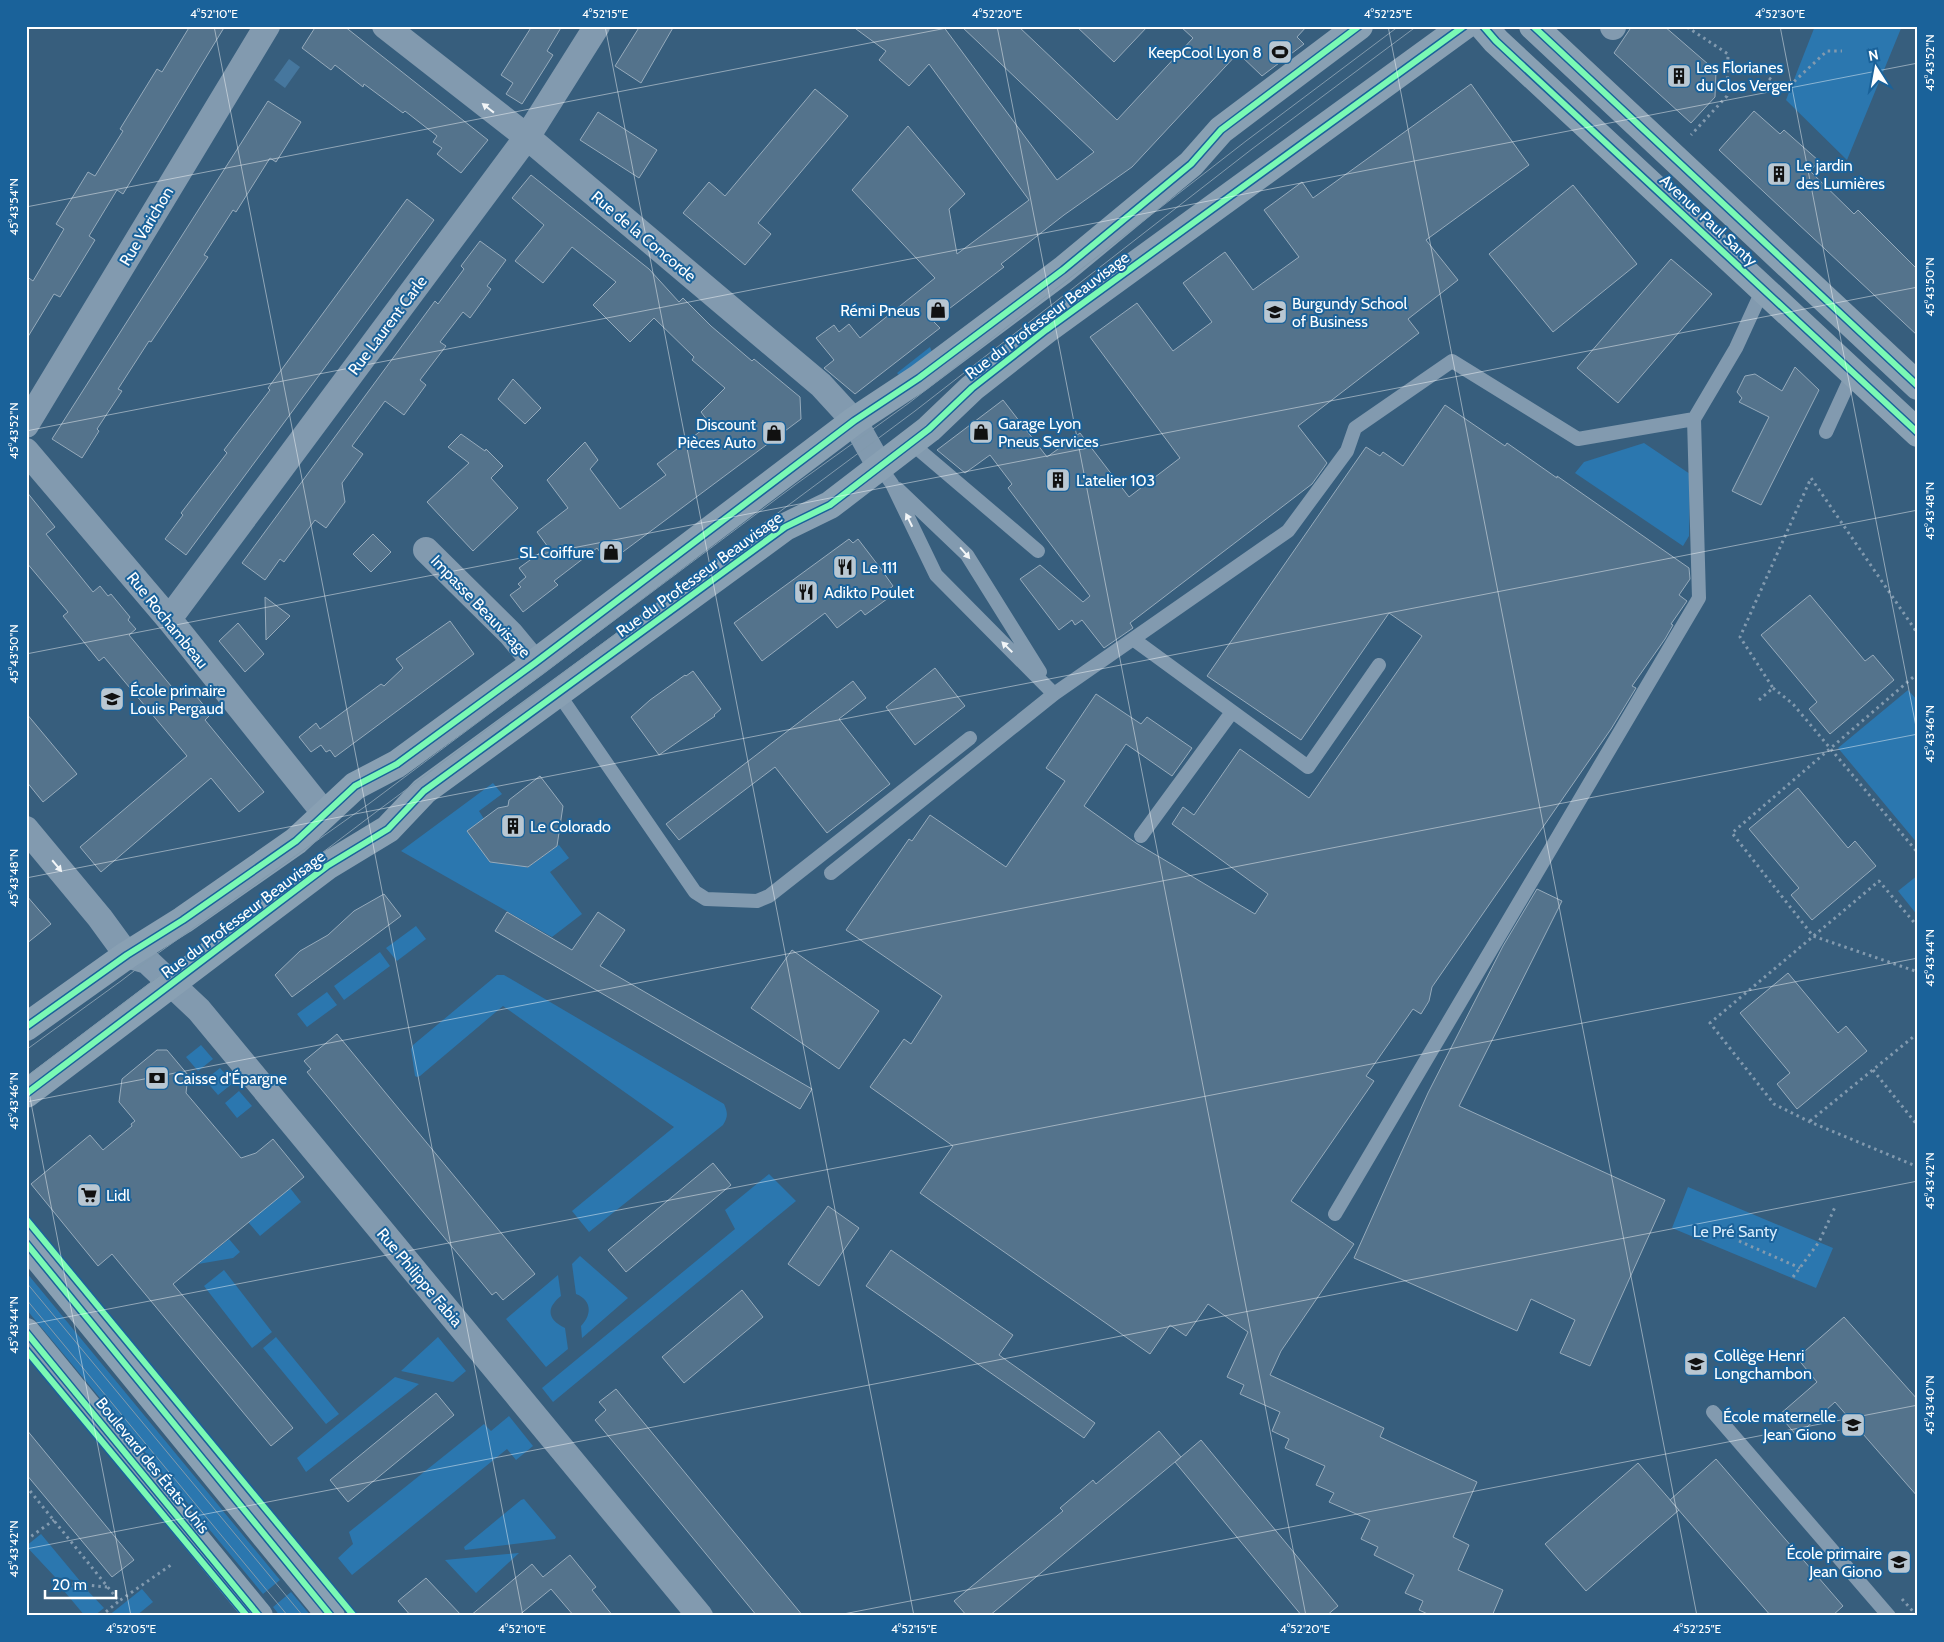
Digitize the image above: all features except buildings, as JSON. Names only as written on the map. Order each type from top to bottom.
[{"type":"street","name":"Rue Varichon","points":[[26,425],[267,26]]},
{"type":"street","name":"Rue de la Concorde","points":[[385,26],[526,137],[821,385],[854,421],[886,475]]},
{"type":"street","name":"Rue Laurent Carle","points":[[169,619],[526,137],[597,26]]},
{"type":"street","name":"Rue du Professeur Beauvisage","points":[[26,1027],[127,955],[183,920],[296,841],[356,786],[397,764],[535,663],[854,421],[919,378],[1064,270],[1191,164],[1221,130],[1359,26]]},
{"type":"street","name":"Rue du Professeur Beauvisage","points":[[26,1094],[327,866],[388,829],[424,791],[785,527],[886,475],[911,443],[929,429],[972,388],[1046,330],[1464,26]]},
{"type":"street","name":"Avenue Paul Santy","points":[[1483,26],[1496,41],[1918,433]]},
{"type":"street","name":"Avenue Paul Santy","points":[[1533,26],[1918,386]]},
{"type":"street","points":[[1640,175],[1651,164],[1673,158]]},
{"type":"street","name":"Rue Rochambeau","points":[[26,451],[169,619],[317,804],[328,811]]},
{"type":"street","name":"Impasse Beauvisage","points":[[426,550],[511,634],[535,663]]},
{"type":"street","points":[[26,829],[100,918],[127,955]]},
{"type":"street","name":"Rue Philippe Fabia","points":[[127,955],[147,961],[199,1010],[700,1616]]},
{"type":"street","points":[[26,1243],[331,1616]]},
{"type":"street","name":"Boulevard des États-Unis","points":[[26,1332],[259,1616]]},
{"type":"lane","points":[[1335,1214],[1698,598],[1694,419],[1736,348],[1762,289]]},
{"type":"lane","points":[[831,873],[1054,694],[1288,531],[1348,451],[1355,428],[1452,361],[1578,439],[1694,419]]},
{"type":"lane","points":[[1826,432],[1853,373]]},
{"type":"lane","points":[[911,443],[1038,551]]},
{"type":"lane","points":[[886,475],[936,575],[1054,694]]},
{"type":"lane","points":[[886,475],[967,555],[1054,694]]},
{"type":"lane","points":[[1132,639],[1308,767],[1379,665]]},
{"type":"lane","points":[[558,693],[695,892],[706,899],[757,901],[769,896],[970,738]]},
{"type":"lane","points":[[1140,836],[1232,712]]},
{"type":"lane","points":[[1713,1412],[1889,1616]]},
{"type":"path","points":[[1687,27],[1728,54],[1727,96],[1690,135]]},
{"type":"path","points":[[1769,78],[1785,90],[1827,51],[1842,51]]},
{"type":"path","points":[[1918,634],[1811,478],[1740,637],[1773,688],[1794,704],[1918,853]]},
{"type":"path","points":[[1918,673],[1732,832],[1813,936],[1918,972]]},
{"type":"path","points":[[1760,700],[1773,688]]},
{"type":"path","points":[[1918,927],[1879,881],[1710,1022],[1774,1104],[1810,1122],[1918,1167]]},
{"type":"path","points":[[1810,1122],[1918,1033]]},
{"type":"path","points":[[1873,1070],[1918,1126]]},
{"type":"path","points":[[1793,1277],[1819,1242],[1836,1205]]},
{"type":"path","points":[[1739,1241],[1800,1268]]},
{"type":"path","points":[[26,1486],[119,1601]]},
{"type":"path","points":[[26,1540],[54,1520]]},
{"type":"path","points":[[102,1616],[119,1601],[171,1565]]},
{"type":"path","points":[[53,1582],[108,1587]]},
{"type":"green space","points":[[1815,26],[1902,26],[1847,160],[1786,100]]},
{"type":"green space","points":[[930,347],[932,352],[900,376],[897,373]]},
{"type":"green space","points":[[1644,443],[1690,474],[1689,536],[1683,546],[1575,473],[1584,462]]},
{"type":"green space","points":[[1908,690],[1918,701],[1918,844],[1838,748]]},
{"type":"green space","points":[[493,783],[502,794],[479,811],[484,819],[468,832],[491,863],[496,860],[498,863],[521,866],[524,864],[527,868],[559,845],[569,858],[550,872],[582,914],[552,937],[401,851]]},
{"type":"green space","points":[[1918,875],[1918,916],[1898,891]]},
{"type":"green space","points":[[416,926],[426,939],[397,961],[386,948]]},
{"type":"green space","points":[[380,952],[390,966],[344,1000],[334,986]]},
{"type":"green space","points":[[497,975],[504,975],[724,1104],[727,1115],[723,1125],[589,1232],[572,1211],[674,1127],[503,1006],[420,1076],[415,1076],[411,1049],[413,1045]]},
{"type":"green space","points":[[327,992],[337,1005],[307,1027],[297,1014]]},
{"type":"green space","points":[[201,1045],[213,1059],[198,1071],[186,1057]]},
{"type":"green space","points":[[220,1068],[233,1083],[218,1095],[205,1080]]},
{"type":"green space","points":[[239,1091],[252,1106],[237,1118],[225,1103]]},
{"type":"green space","points":[[769,1174],[796,1201],[553,1402],[542,1388],[735,1229],[725,1210]]},
{"type":"green space","name":"Le Pré Santy","points":[[1688,1187],[1833,1248],[1816,1288],[1672,1228]]},
{"type":"green space","points":[[290,1188],[301,1202],[260,1236],[248,1222]]},
{"type":"green space","points":[[229,1239],[240,1252],[233,1258],[198,1264]]},
{"type":"green space","points":[[580,1256],[628,1298],[582,1338],[581,1326],[585,1322],[589,1308],[585,1300],[576,1294],[572,1264]]},
{"type":"green space","points":[[224,1270],[272,1332],[252,1348],[204,1286]]},
{"type":"green space","points":[[26,1272],[280,1580],[263,1594],[26,1309]]},
{"type":"green space","points":[[558,1275],[561,1296],[553,1305],[551,1313],[555,1321],[565,1328],[568,1349],[546,1367],[506,1319]]},
{"type":"green space","points":[[276,1337],[339,1414],[326,1424],[263,1348]]},
{"type":"green space","points":[[438,1337],[466,1371],[453,1382],[401,1371]]},
{"type":"green space","points":[[395,1377],[419,1384],[306,1472],[297,1458]]},
{"type":"green space","points":[[509,1416],[533,1446],[516,1460],[507,1449],[352,1575],[338,1558],[353,1544],[349,1532],[484,1424],[491,1431]]},
{"type":"green space","points":[[524,1499],[556,1537],[555,1539],[465,1550],[464,1547]]},
{"type":"green space","points":[[41,1534],[80,1581],[55,1577],[26,1546]]},
{"type":"green space","points":[[519,1553],[476,1593],[445,1560]]},
{"type":"green space","points":[[59,1585],[87,1590],[104,1608],[94,1616],[85,1616]]},
{"type":"green space","points":[[142,1589],[153,1602],[136,1616],[108,1616]]},
{"type":"green space","points":[[291,1592],[311,1616],[280,1616],[273,1607]]},
{"type":"shaded area","points":[[289,59],[300,67],[285,88],[274,80]]},
{"type":"tram line","points":[[26,1050],[147,961],[370,803],[799,482],[909,403],[1246,141],[1399,26]]},
{"type":"tram line","points":[[26,1077],[376,812],[915,411],[1252,149],[1417,26]]},
{"type":"tram line","points":[[26,1282],[303,1616]]},
{"type":"tram line","points":[[26,1299],[288,1616]]},
{"type":"cycle path","points":[[26,1027],[127,955],[183,920],[296,841],[355,786],[397,764],[535,663],[854,421],[919,378],[1063,270],[1191,164],[1221,130],[1359,26]]},
{"type":"cycle path","points":[[26,1094],[327,866],[388,829],[424,791],[785,527],[830,505],[929,429],[972,388],[1046,330],[1464,26]]},
{"type":"cycle path","points":[[1483,26],[1496,41],[1918,433]]},
{"type":"cycle path","points":[[1533,26],[1918,386]]},
{"type":"cycle path","points":[[26,1219],[354,1616]]},
{"type":"cycle path","points":[[26,1243],[331,1616]]},
{"type":"cycle path","points":[[26,1332],[259,1616]]},
{"type":"cycle path","points":[[26,1350],[247,1616]]},
{"type":"place","name":"KeepCool Lyon 8","points":[[1280,52]]},
{"type":"place","name":"Les Florianes du Clos Verger","points":[[1679,76]]},
{"type":"place","name":"Le jardin des Lumières","points":[[1779,174]]},
{"type":"place","name":"Rémi Pneus","points":[[938,310]]},
{"type":"place","name":"Burgundy School of Business","points":[[1275,312]]},
{"type":"place","name":"Garage Lyon Pneus Services","points":[[981,432]]},
{"type":"place","name":"Discount Pièces Auto","points":[[774,433]]},
{"type":"place","name":"L'atelier 103","points":[[1058,480]]},
{"type":"place","name":"SL Coiffure","points":[[611,552]]},
{"type":"place","name":"Le 111","points":[[845,567]]},
{"type":"place","name":"Adikto Poulet","points":[[806,592]]},
{"type":"place","name":"École primaire Louis Pergaud","points":[[112,699]]},
{"type":"place","name":"Le Colorado","points":[[513,826]]},
{"type":"place","name":"Caisse d'Épargne","points":[[157,1078]]},
{"type":"place","name":"Lidl","points":[[89,1195]]},
{"type":"place","name":"Collège Henri Longchambon","points":[[1696,1364]]},
{"type":"place","name":"École maternelle Jean Giono","points":[[1853,1425]]},
{"type":"place","name":"École primaire Jean Giono","points":[[1899,1562]]}]
